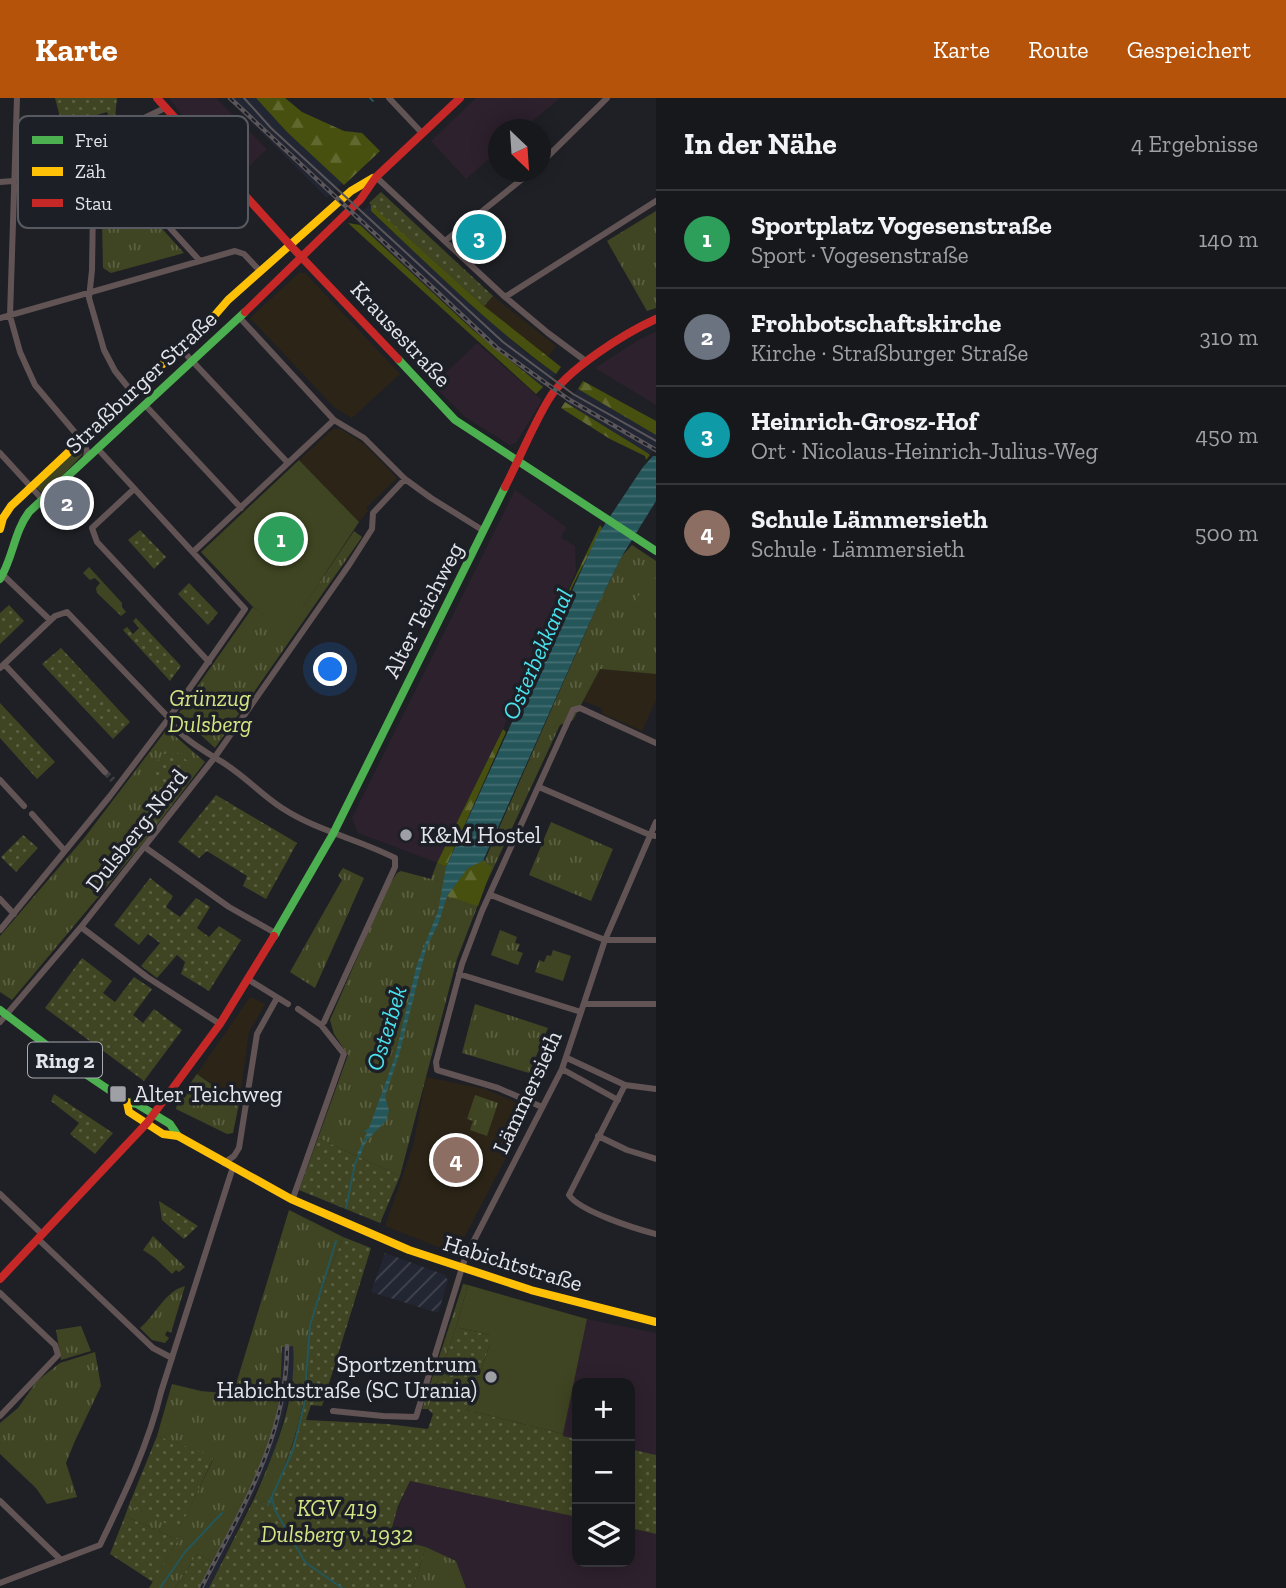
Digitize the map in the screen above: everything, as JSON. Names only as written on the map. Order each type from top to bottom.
[{"type":"main road","name":"Krausestraße","points":[[157,98],[172,116]]},
{"type":"main road","points":[[376,177],[460,98]]},
{"type":"main road","name":"Straßburger Straße","points":[[0,529],[7,510],[260,271],[351,191],[376,177]]},
{"type":"main road","name":"Straßburger Straße","points":[[2,577],[22,520],[294,267],[360,200],[376,177]]},
{"type":"main road","name":"Krausestraße","points":[[248,199],[455,420],[656,551]]},
{"type":"main road","name":"Alter Teichweg","points":[[0,1279],[147,1124],[249,980],[333,834],[550,397],[587,362],[617,340],[656,319]]},
{"type":"main road","name":"Ring 2","points":[[2,1016],[127,1102],[137,1104],[170,1124],[178,1136]]},
{"type":"main road","name":"Ring 2","points":[[127,1102],[129,1112],[163,1134],[178,1136],[293,1198]]},
{"type":"main road","name":"Habichtstraße","points":[[293,1198],[362,1230],[461,1269],[557,1298],[656,1322]]},
{"type":"street","points":[[17,98],[10,316],[20,352],[35,385],[82,440],[87,451],[86,458]]},
{"type":"street","points":[[389,98],[422,133]]},
{"type":"street","points":[[551,154],[607,98]]},
{"type":"street","points":[[149,116],[165,108]]},
{"type":"street","points":[[376,177],[505,297],[587,362]]},
{"type":"street","points":[[0,182],[18,179]]},
{"type":"street","points":[[445,241],[519,182]]},
{"type":"street","points":[[505,297],[656,201]]},
{"type":"street","points":[[93,228],[89,293],[104,350],[115,371],[132,392]]},
{"type":"street","points":[[170,228],[200,261]]},
{"type":"street","points":[[0,318],[240,251],[260,271]]},
{"type":"street","points":[[239,317],[334,420],[364,438],[404,479],[440,505],[484,531]]},
{"type":"street","points":[[180,348],[288,463]]},
{"type":"street","points":[[145,405],[241,508]]},
{"type":"street","points":[[193,552],[334,420]]},
{"type":"street","points":[[0,930],[65,851],[115,782],[169,718],[245,609],[97,448]]},
{"type":"street","points":[[0,453],[42,499]]},
{"type":"street","name":"Dulsberg-Nord","points":[[2,1016],[81,928],[215,757],[355,556],[372,529],[373,513],[404,479]]},
{"type":"street","points":[[134,489],[92,528],[97,542],[209,662]]},
{"type":"street","points":[[2,577],[50,620]]},
{"type":"street","points":[[105,772],[2,666],[60,613],[67,612],[172,724],[202,751],[215,757],[281,808],[333,834],[395,858],[395,867],[321,1025]]},
{"type":"street","points":[[542,1107],[498,1088],[437,1070],[436,1062],[459,974],[482,911],[573,710],[580,708],[656,743]]},
{"type":"street","points":[[0,780],[24,806]]},
{"type":"street","points":[[539,787],[653,835]]},
{"type":"street","points":[[32,814],[65,851]]},
{"type":"street","name":"Lämmersieth","points":[[333,1411],[416,1417],[461,1269],[567,1058],[605,940],[653,835],[656,822]]},
{"type":"street","points":[[146,848],[229,907],[277,934]]},
{"type":"street","points":[[491,895],[605,940],[656,940]]},
{"type":"street","points":[[0,900],[14,914]]},
{"type":"street","points":[[81,928],[146,977],[220,1024]]},
{"type":"street","points":[[459,974],[581,1012]]},
{"type":"street","points":[[249,980],[288,1004]]},
{"type":"street","points":[[5,1584],[100,1545],[126,1492],[154,1419],[229,1165],[239,1148],[257,1034],[277,998]]},
{"type":"street","points":[[584,1004],[656,1004]]},
{"type":"street","points":[[293,1198],[344,1054],[321,1025],[298,1009]]},
{"type":"street","points":[[567,1058],[625,1085],[656,1089]]},
{"type":"street","points":[[562,1069],[618,1100]]},
{"type":"street","points":[[625,1085],[569,1191],[572,1199],[588,1208],[656,1234]]},
{"type":"street","points":[[598,1136],[627,1150],[656,1159]]},
{"type":"street","points":[[0,1194],[153,1348],[172,1358]]},
{"type":"street","points":[[0,1293],[55,1345],[58,1355],[0,1416]]},
{"type":"street","points":[[0,1501],[61,1560]]},
{"type":"shaded area","points":[[169,98],[216,98],[234,116],[183,116]]},
{"type":"shaded area","points":[[227,98],[256,98],[287,132],[342,183],[327,198],[248,116]]},
{"type":"shaded area","points":[[476,98],[560,98],[535,119],[488,119],[488,160],[466,179],[431,141]]},
{"type":"shaded area","points":[[248,130],[267,149],[248,167]]},
{"type":"shaded area","points":[[371,204],[371,212],[459,293],[526,353],[556,374],[543,387],[473,330],[354,218]]},
{"type":"shaded area","points":[[299,273],[305,273],[400,374],[352,418],[334,407],[250,318]]},
{"type":"shaded area","points":[[493,296],[556,346],[548,357],[484,306]]},
{"type":"shaded area","points":[[656,332],[656,405],[595,368],[640,339]]},
{"type":"shaded area","points":[[477,343],[542,400],[516,443],[510,445],[465,417],[433,385]]},
{"type":"shaded area","points":[[578,389],[656,435],[656,447],[650,455],[565,402]]},
{"type":"shaded area","points":[[333,429],[341,429],[364,444],[397,478],[366,508],[368,511],[359,522],[299,460]]},
{"type":"shaded area","points":[[515,490],[566,527],[561,538],[575,546],[576,572],[438,863],[358,833],[352,818]]},
{"type":"shaded area","points":[[600,669],[656,674],[656,700],[642,731],[603,714],[601,708],[583,701]]},
{"type":"shaded area","points":[[250,997],[265,1004],[249,1032],[239,1104],[231,1102],[222,1089],[197,1074]]},
{"type":"shaded area","points":[[426,1077],[485,1089],[527,1107],[530,1112],[457,1251],[453,1253],[385,1226],[413,1146]]},
{"type":"shaded area","points":[[385,1253],[445,1275],[448,1281],[438,1313],[371,1292]]},
{"type":"shaded area","points":[[587,1319],[656,1333],[656,1455],[635,1450],[635,1378],[574,1378]]},
{"type":"shaded area","points":[[282,1346],[293,1346],[293,1378],[275,1451],[209,1588],[199,1588],[256,1475],[271,1433],[277,1412]]},
{"type":"shaded area","points":[[572,1389],[572,1438],[562,1436]]},
{"type":"shaded area","points":[[410,1481],[572,1516],[572,1567],[635,1567],[635,1529],[656,1534],[656,1588],[466,1588],[456,1561],[426,1547],[389,1538]]},
{"type":"green space","points":[[55,98],[117,98],[115,116],[108,116],[107,112],[93,116],[60,116]]},
{"type":"green space","points":[[256,98],[285,98],[302,112],[344,131],[362,133],[380,151],[344,185],[287,132]]},
{"type":"green space","points":[[381,192],[493,296],[484,306],[369,203]]},
{"type":"green space","points":[[371,204],[484,306],[561,367],[556,374],[531,356],[461,295],[371,211]]},
{"type":"green space","points":[[656,211],[656,308],[647,311],[607,241]]},
{"type":"green space","points":[[348,223],[360,225],[473,330],[543,387],[536,394]]},
{"type":"green space","points":[[102,228],[161,228],[184,253],[111,273],[103,268]]},
{"type":"green space","points":[[583,381],[656,421],[656,435],[578,389]]},
{"type":"green space","points":[[565,402],[650,455],[646,460],[645,456],[610,439],[561,408]]},
{"type":"green space","points":[[79,445],[83,449],[82,455],[44,495],[35,486]]},
{"type":"green space","points":[[299,460],[359,522],[288,630],[253,607],[201,552]]},
{"type":"green space","points":[[600,525],[602,528],[521,700],[518,697]]},
{"type":"green space","points":[[140,530],[166,557],[154,569],[128,540]]},
{"type":"green space","name":"Grünzug Dulsberg","points":[[354,531],[362,537],[215,748],[178,714],[253,607],[288,629]]},
{"type":"green space","points":[[632,545],[656,561],[656,674],[600,669],[573,720],[560,725],[486,884],[457,959],[400,1176],[318,1138],[348,1055],[334,1034],[330,1020],[388,887],[397,873],[401,871],[431,879],[437,863],[446,867],[485,860],[598,604],[622,556]]},
{"type":"green space","points":[[89,567],[122,603],[126,612],[121,616],[97,593],[96,588],[100,583],[95,578],[90,580],[83,573]]},
{"type":"green space","points":[[652,576],[656,579],[656,603],[648,615],[633,604]]},
{"type":"green space","points":[[189,583],[218,613],[208,625],[178,594]]},
{"type":"green space","points":[[9,605],[24,621],[0,644],[0,613]]},
{"type":"green space","points":[[136,618],[181,666],[170,681],[123,630],[127,627],[133,634],[139,628],[133,621]]},
{"type":"green space","points":[[61,648],[130,722],[113,739],[42,664]]},
{"type":"green space","points":[[0,703],[55,762],[37,779],[0,738]]},
{"type":"green space","points":[[167,729],[205,762],[144,842],[12,1000],[0,992],[0,936],[85,837]]},
{"type":"green space","points":[[503,729],[506,732],[446,867],[437,863]]},
{"type":"green space","points":[[169,746],[190,763],[169,790],[148,774]]},
{"type":"green space","points":[[216,795],[297,843],[266,899],[243,886],[247,876],[207,851],[199,858],[178,842]]},
{"type":"green space","points":[[551,822],[613,849],[591,901],[529,875]]},
{"type":"green space","points":[[23,835],[38,848],[16,872],[1,857]]},
{"type":"green space","points":[[93,849],[109,861],[87,888],[72,875]]},
{"type":"green space","points":[[483,861],[492,867],[478,906],[447,896],[468,868]]},
{"type":"green space","points":[[343,868],[364,878],[315,988],[290,972],[342,880],[338,875]]},
{"type":"green space","points":[[150,878],[173,896],[166,907],[180,917],[196,898],[210,907],[197,928],[209,937],[219,926],[241,940],[209,991],[181,974],[185,962],[177,955],[157,978],[141,966],[160,943],[148,934],[139,945],[114,925]]},
{"type":"green space","points":[[500,930],[517,937],[515,943],[520,944],[517,951],[523,953],[518,965],[491,955]]},
{"type":"green space","points":[[553,950],[571,956],[563,981],[535,972],[539,960],[544,962]]},
{"type":"green space","points":[[82,958],[112,981],[103,993],[115,1002],[134,977],[152,989],[133,1015],[143,1023],[154,1009],[182,1030],[144,1081],[45,1008]]},
{"type":"green space","points":[[475,1004],[548,1028],[529,1073],[462,1053]]},
{"type":"green space","points":[[197,1074],[231,1102],[239,1104],[233,1133],[227,1134],[176,1109],[178,1100]]},
{"type":"green space","points":[[54,1094],[113,1133],[95,1154],[70,1134],[79,1123],[51,1101]]},
{"type":"green space","points":[[475,1095],[498,1103],[487,1136],[470,1130],[473,1121],[467,1119]]},
{"type":"green space","points":[[318,1138],[400,1176],[380,1223],[299,1190]]},
{"type":"green space","points":[[159,1201],[198,1226],[184,1239],[162,1220]]},
{"type":"green space","points":[[289,1210],[343,1237],[313,1318],[304,1398],[286,1463],[271,1501],[255,1497],[277,1442],[288,1405],[292,1385],[293,1346],[282,1347],[278,1404],[266,1451],[213,1562],[197,1554],[175,1588],[149,1588],[178,1540],[125,1516],[129,1505],[179,1529],[214,1458],[157,1436],[172,1384],[201,1391],[233,1394]]},
{"type":"green space","points":[[153,1236],[185,1267],[172,1274],[143,1250]]},
{"type":"green space","points":[[343,1237],[371,1248],[322,1406],[311,1405],[306,1420],[428,1429],[433,1414],[428,1409],[456,1327],[490,1335],[490,1344],[467,1410],[572,1438],[572,1516],[410,1481],[398,1506],[389,1538],[426,1547],[413,1588],[209,1588],[255,1497],[271,1500],[286,1462],[305,1398],[313,1318]]},
{"type":"green space","points":[[463,1284],[468,1285],[456,1327],[428,1409],[422,1409]]},
{"type":"green space","points":[[468,1285],[587,1319],[575,1378],[572,1378],[563,1434],[467,1410],[490,1344],[490,1335],[456,1327]]},
{"type":"green space","points":[[185,1286],[171,1333],[167,1331],[165,1335],[169,1338],[165,1343],[152,1340],[140,1328],[166,1298]]},
{"type":"green space","points":[[81,1326],[91,1351],[61,1360],[56,1330]]},
{"type":"green space","points":[[95,1352],[101,1386],[66,1463],[77,1497],[47,1504],[36,1488],[0,1454],[0,1423],[18,1408],[37,1381],[60,1363]]},
{"type":"green space","name":"KGV 419 Dulsberg v. 1932","points":[[157,1436],[214,1457],[179,1530],[129,1505]]},
{"type":"green space","points":[[635,1450],[656,1455],[656,1534],[635,1529]]},
{"type":"green space","points":[[125,1516],[178,1540],[153,1582],[110,1554]]},
{"type":"green space","points":[[426,1547],[456,1561],[466,1588],[413,1588]]},
{"type":"green space","points":[[197,1554],[213,1562],[199,1588],[175,1588]]},
{"type":"water","points":[[653,456],[656,456],[656,501],[622,556],[598,604],[483,861],[468,868],[447,896],[439,922],[426,949],[399,1055],[385,1096],[389,1111],[386,1121],[366,1141],[360,1156],[357,1154],[367,1133],[364,1131],[369,1128],[395,1057],[417,964],[438,911],[446,867],[597,536]]},
{"type":"waterway","points":[[370,98],[373,101]]},
{"type":"waterway","name":"Osterbek","points":[[346,1208],[359,1155]]},
{"type":"waterway","name":"Osterbek","points":[[268,1505],[293,1450],[304,1405],[310,1326],[336,1241]]},
{"type":"waterway","points":[[272,1498],[275,1510],[305,1562],[342,1588]]},
{"type":"waterway","name":"Osterbek","points":[[160,1588],[185,1552],[222,1513]]},
{"type":"tunnel","points":[[105,772],[113,780]]},
{"type":"tram line","points":[[244,98],[271,128],[503,342],[573,394],[656,441]]},
{"type":"railway","points":[[230,98],[497,348],[568,399],[656,450]]},
{"type":"railway","points":[[201,1588],[246,1501],[270,1442],[285,1379],[287,1346]]},
{"type":"traffic: fast","points":[[0,579],[29,512],[245,312]]},
{"type":"traffic: fast","points":[[398,359],[455,420],[656,551]]},
{"type":"traffic: fast","points":[[274,936],[333,834],[505,487]]},
{"type":"traffic: fast","points":[[0,1010],[127,1102],[137,1104],[170,1124],[178,1136]]},
{"type":"traffic: slow","points":[[0,529],[11,506],[228,300],[351,191],[373,178]]},
{"type":"traffic: slow","points":[[127,1102],[129,1112],[163,1134],[178,1136],[291,1199],[409,1250],[531,1290],[656,1322]]},
{"type":"traffic: jam","points":[[157,98],[173,116]]},
{"type":"traffic: jam","points":[[245,312],[360,200],[376,177],[460,98]]},
{"type":"traffic: jam","points":[[248,199],[398,359]]},
{"type":"traffic: jam","points":[[505,487],[537,420],[557,388],[597,353],[656,319]]},
{"type":"traffic: jam","points":[[0,1279],[147,1123],[220,1024],[274,936]]},
{"type":"place","name":"Heinrich-Grosz-Hof","points":[[479,237]]},
{"type":"place","name":"Frohbotschaftskirche","points":[[67,503]]},
{"type":"place","name":"Sportplatz Vogesenstraße","points":[[281,539]]},
{"type":"place","name":"K&M Hostel","points":[[406,835]]},
{"type":"place","name":"Alter Teichweg","points":[[118,1094]]},
{"type":"place","name":"Schule Lämmersieth","points":[[456,1160]]},
{"type":"place","name":"Sportzentrum Habichtstraße (SC Urania)","points":[[491,1377]]},
{"type":"water label","name":"Osterbekkanal","points":[[537,654]]}]
